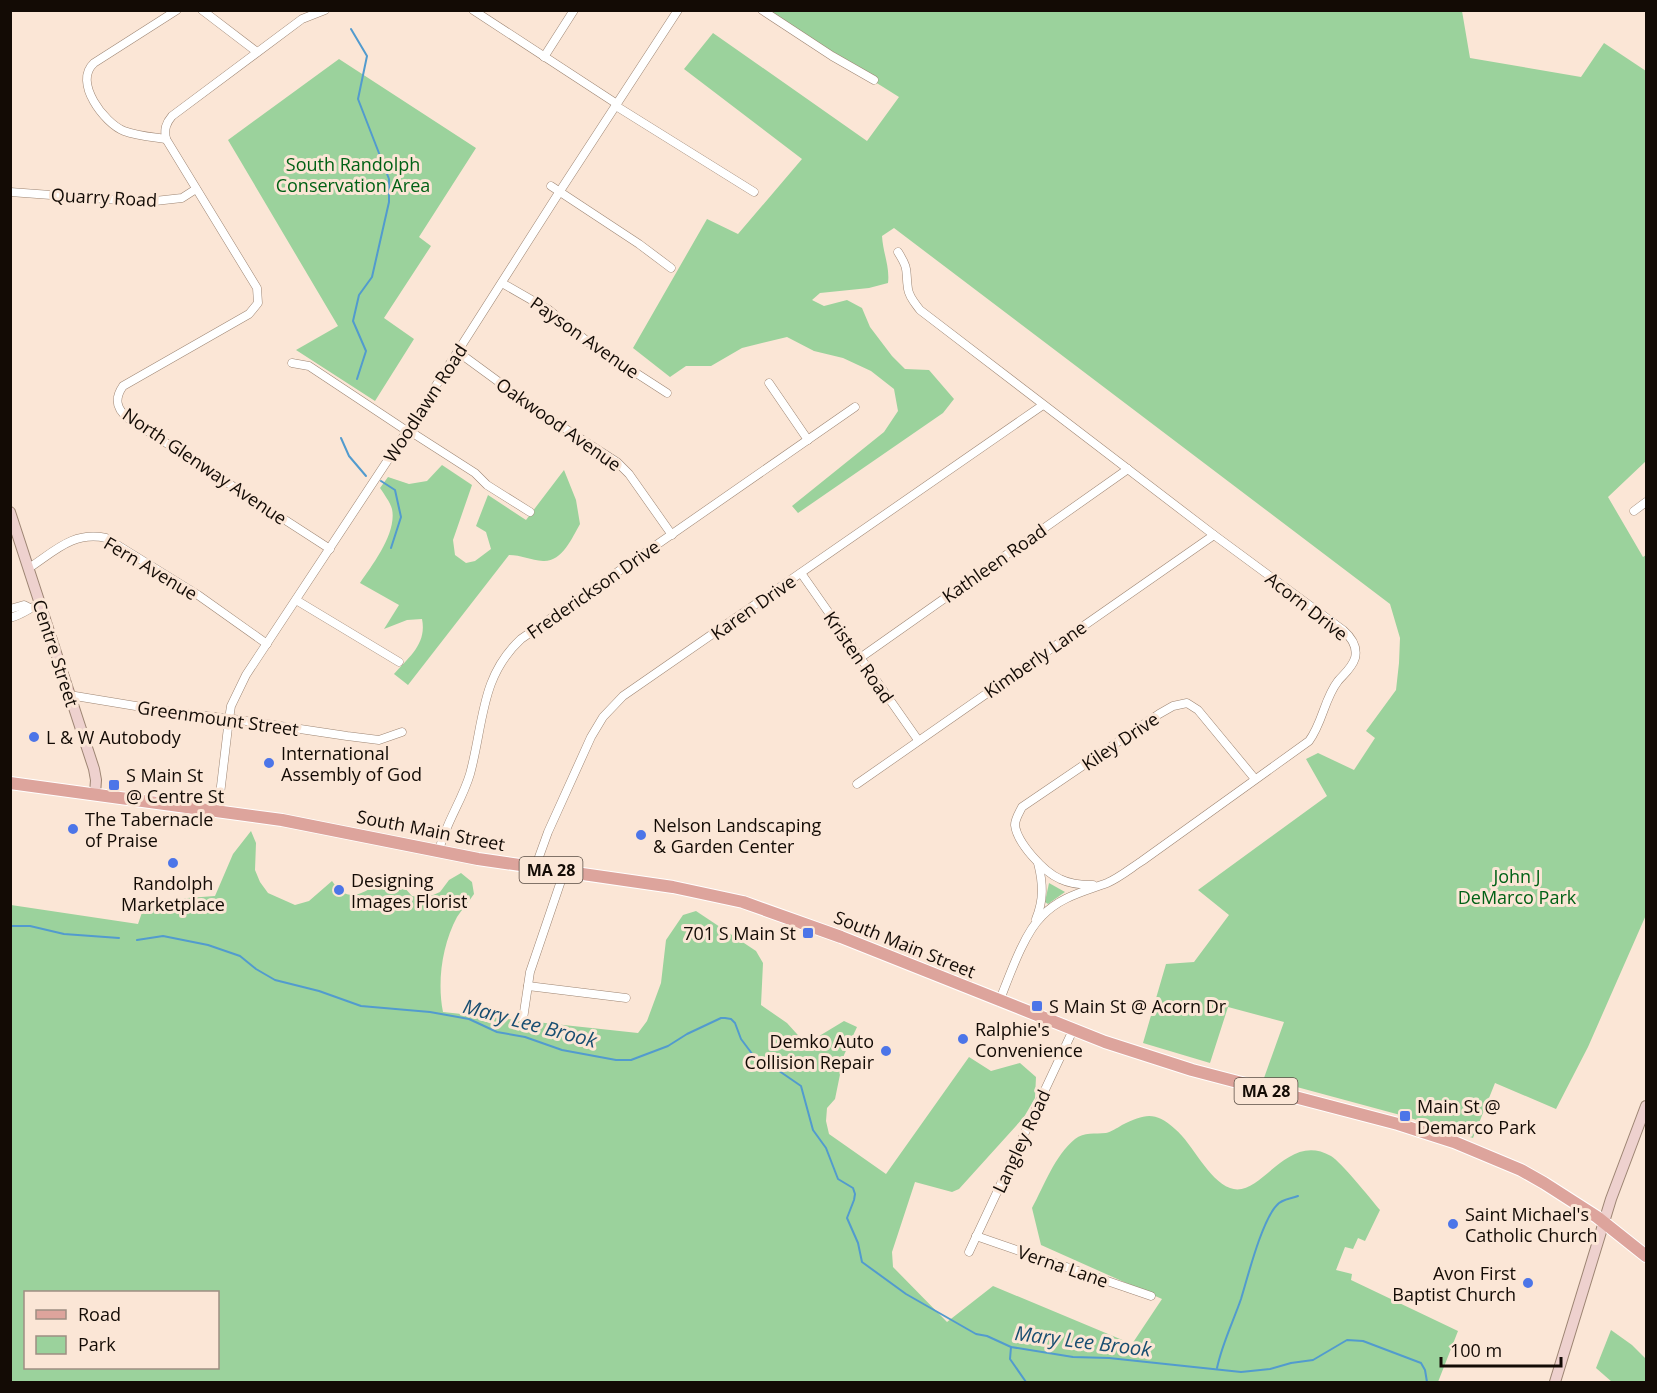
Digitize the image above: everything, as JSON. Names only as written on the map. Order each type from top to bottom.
[{"type":"main road","name":"Centre Street","points":[[10,512],[29,568],[35,606],[69,695],[95,774],[95,794]]},
{"type":"main road","name":"South Main Street","points":[[10,783],[319,827],[536,868],[673,886],[743,902],[843,938],[1073,1030]]},
{"type":"main road","name":"MA 28","points":[[1073,1030],[1192,1070],[1398,1124],[1454,1142],[1536,1179],[1571,1199],[1647,1256]]},
{"type":"main road","points":[[1555,1383],[1611,1199],[1647,1106]]},
{"type":"street","points":[[177,10],[94,63],[87,72],[85,78],[90,94],[104,115],[115,126],[131,133],[166,139],[166,126],[172,116],[302,19],[325,10]]},
{"type":"street","points":[[202,10],[257,52]]},
{"type":"street","points":[[473,10],[754,192]]},
{"type":"street","points":[[544,57],[574,10]]},
{"type":"street","name":"Woodlawn Road","points":[[218,812],[229,719],[239,689],[678,10]]},
{"type":"street","points":[[762,10],[874,80]]},
{"type":"street","name":"North Glenway Avenue","points":[[166,139],[256,288],[258,303],[249,314],[123,386],[118,393],[118,409],[129,419],[330,549]]},
{"type":"street","points":[[551,186],[639,244],[670,268]]},
{"type":"street","name":"Quarry Road","points":[[10,192],[146,202],[182,198],[196,189]]},
{"type":"street","name":"Acorn Drive","points":[[898,252],[907,265],[911,298],[920,310],[1342,630],[1351,638],[1356,648],[1355,659],[1334,688],[1322,720],[1309,741],[1142,861],[1114,879],[1059,902],[1041,916],[1032,928],[999,1002]]},
{"type":"street","name":"Payson Avenue","points":[[502,283],[549,310],[588,342],[667,393]]},
{"type":"street","name":"Oakwood Avenue","points":[[458,352],[553,422],[617,462],[629,474],[672,535]]},
{"type":"street","points":[[292,363],[309,366],[475,473],[487,485],[530,512]]},
{"type":"street","points":[[769,383],[808,440]]},
{"type":"street","name":"Karen Drive","points":[[536,868],[548,832],[591,737],[612,706],[623,696],[1043,405]]},
{"type":"street","name":"Frederickson Drive","points":[[439,851],[442,837],[470,774],[491,681],[508,651],[521,639],[855,407]]},
{"type":"street","name":"Kathleen Road","points":[[860,658],[1128,469]]},
{"type":"street","points":[[1634,511],[1647,502]]},
{"type":"street","name":"Fern Avenue","points":[[29,568],[81,536],[93,535],[106,538],[198,595],[267,644]]},
{"type":"street","name":"Kimberly Lane","points":[[857,784],[1214,535]]},
{"type":"street","name":"Kristen Road","points":[[801,573],[918,740]]},
{"type":"street","points":[[296,600],[399,662]]},
{"type":"street","points":[[10,609],[24,605],[35,606]]},
{"type":"street","points":[[10,618],[26,613],[35,606]]},
{"type":"street","name":"Greenmount Street","points":[[69,695],[379,740],[402,732]]},
{"type":"street","name":"Kiley Drive","points":[[1096,886],[1062,880],[1049,873],[1038,863],[1020,838],[1015,825],[1022,807],[1173,706],[1187,703],[1198,710],[1255,779]]},
{"type":"street","name":"Kiley Drive","points":[[1032,928],[1042,901],[1043,881],[1038,863]]},
{"type":"street","points":[[523,1019],[532,966],[564,872]]},
{"type":"street","points":[[528,986],[626,998]]},
{"type":"street","name":"Langley Road","points":[[969,1252],[1073,1030]]},
{"type":"street","name":"Verna Lane","points":[[976,1236],[1151,1296]]},
{"type":"green space","name":"John J DeMarco Park","points":[[762,11],[1462,11],[1470,58],[1581,77],[1604,43],[1646,71],[1646,461],[1608,497],[1643,557],[1646,555],[1646,915],[1588,1047],[1556,1109],[1495,1083],[1473,1138],[1404,1116],[1264,1078],[1284,1022],[1228,1007],[1210,1063],[1143,1043],[1166,964],[1194,962],[1229,915],[1198,890],[1327,796],[1306,759],[1318,753],[1354,770],[1375,738],[1366,731],[1396,690],[1400,638],[1390,604],[894,228],[882,236],[888,283],[869,288],[820,293],[812,300],[824,306],[847,300],[862,308],[870,327],[905,369],[929,370],[954,399],[943,413],[798,513],[792,506],[884,432],[898,411],[894,389],[871,371],[843,358],[814,351],[787,337],[742,348],[711,366],[686,366],[670,377],[633,348],[707,219],[738,234],[802,159],[684,69],[713,33],[867,141],[899,97]]},
{"type":"green space","name":"South Randolph Conservation Area","points":[[339,59],[476,148],[419,237],[431,246],[384,318],[414,339],[375,401],[296,350],[338,326],[228,140]]},
{"type":"green space","points":[[442,465],[472,485],[453,540],[455,555],[466,563],[475,561],[491,549],[486,532],[476,526],[488,495],[526,520],[564,470],[576,500],[580,524],[566,548],[556,558],[543,561],[509,555],[408,685],[394,674],[416,649],[422,636],[422,619],[407,620],[384,629],[399,605],[360,583],[383,548],[391,528],[392,509],[380,488],[388,477],[409,484],[427,481]]},
{"type":"green space","points":[[251,831],[256,843],[255,870],[260,882],[268,893],[295,905],[309,901],[332,881],[339,890],[354,895],[393,875],[412,896],[426,898],[440,892],[449,880],[461,873],[472,882],[474,894],[457,917],[444,951],[441,976],[443,1012],[638,1033],[647,1021],[661,983],[666,940],[683,915],[696,911],[756,951],[763,963],[761,1005],[787,1023],[806,1044],[844,1021],[857,1027],[844,1055],[835,1099],[827,1108],[826,1121],[829,1134],[886,1174],[969,1057],[991,1071],[1020,1063],[1036,1077],[1035,1098],[1024,1117],[959,1189],[952,1192],[915,1182],[892,1252],[893,1267],[947,1322],[993,1286],[1132,1344],[1162,1299],[1041,1245],[1032,1208],[1050,1171],[1075,1139],[1082,1135],[1106,1133],[1137,1118],[1150,1116],[1168,1123],[1182,1136],[1215,1178],[1230,1188],[1241,1189],[1253,1184],[1287,1158],[1301,1152],[1315,1150],[1331,1156],[1380,1210],[1365,1241],[1358,1238],[1353,1249],[1345,1247],[1336,1270],[1352,1274],[1351,1280],[1458,1331],[1438,1382],[11,1382],[11,905],[138,924],[146,901],[215,896],[233,854]]},
{"type":"green space","points":[[1049,883],[1065,892],[1048,904],[1045,902]]},
{"type":"green space","points":[[1611,1330],[1632,1345],[1646,1359],[1646,1382],[1612,1382],[1596,1368]]},
{"type":"waterway","points":[[351,29],[367,56],[358,99],[389,179],[389,202],[372,277],[359,295],[353,321],[366,351],[357,379]]},
{"type":"waterway","points":[[341,438],[349,456],[366,476]]},
{"type":"waterway","points":[[381,481],[395,490],[401,517],[391,548]]},
{"type":"waterway","name":"Mary Lee Brook","points":[[10,926],[30,926],[64,934],[119,938]]},
{"type":"waterway","name":"Mary Lee Brook","points":[[137,940],[163,936],[208,945],[240,956],[275,980],[319,991],[361,1006],[430,1012],[469,1019],[497,1032],[525,1037],[562,1050],[616,1060],[631,1060],[668,1046],[721,1018],[731,1019],[741,1039],[756,1059],[769,1064],[801,1086],[813,1130],[826,1148],[838,1179],[853,1188],[854,1200],[847,1218],[858,1243],[862,1262],[906,1294],[976,1334],[987,1336],[1011,1347],[1073,1357],[1109,1358],[1241,1372],[1270,1369],[1313,1360],[1347,1340],[1363,1341],[1421,1363],[1427,1382]]},
{"type":"waterway","points":[[1217,1368],[1256,1249],[1271,1212],[1284,1200],[1298,1196]]},
{"type":"waterway","points":[[1011,1347],[1010,1359],[1026,1382]]},
{"type":"place","name":"L & W Autobody","points":[[34,737]]},
{"type":"place","name":"International Assembly of God","points":[[269,763]]},
{"type":"place","name":"S Main St @ Centre St","points":[[114,785]]},
{"type":"place","name":"The Tabernacle of Praise","points":[[73,829]]},
{"type":"place","name":"Nelson Landscaping & Garden Center","points":[[641,835]]},
{"type":"place","name":"Randolph Marketplace","points":[[173,863]]},
{"type":"place","name":"Designing Images Florist","points":[[339,890]]},
{"type":"place","name":"701 S Main St","points":[[808,933]]},
{"type":"place","name":"S Main St @ Acorn Dr","points":[[1037,1006]]},
{"type":"place","name":"Ralphie's Convenience","points":[[963,1039]]},
{"type":"place","name":"Demko Auto Collision Repair","points":[[886,1051]]},
{"type":"place","name":"Main St @ Demarco Park","points":[[1405,1116]]},
{"type":"place","name":"Saint Michael's Catholic Church","points":[[1453,1224]]},
{"type":"place","name":"Avon First Baptist Church","points":[[1528,1283]]}]
